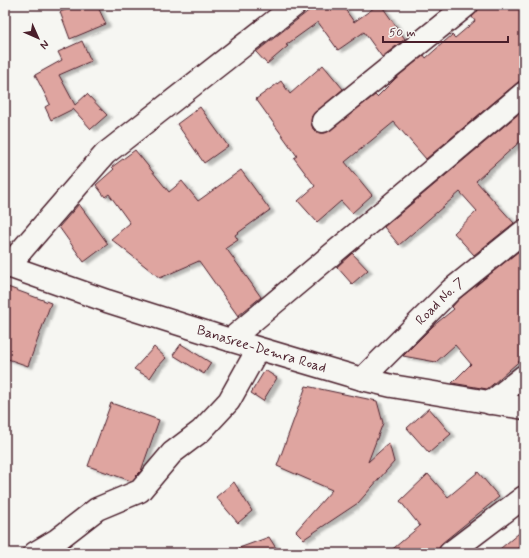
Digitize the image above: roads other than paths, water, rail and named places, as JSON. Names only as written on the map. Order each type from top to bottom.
[{"type":"street","points":[[7,266],[105,154],[296,5]]},
{"type":"street","points":[[323,121],[467,5]]},
{"type":"street","points":[[230,340],[524,92]]},
{"type":"street","name":"Road No. 7","points":[[362,379],[451,290],[524,231]]},
{"type":"street","name":"Banasree-Demra Road","points":[[7,266],[107,301],[230,340],[362,379],[392,386],[524,408]]},
{"type":"street","points":[[35,553],[58,540],[97,509],[140,491],[172,453],[201,431],[229,401],[258,348]]},
{"type":"street","points":[[490,403],[524,376]]},
{"type":"street","points":[[450,553],[524,497]]}]
